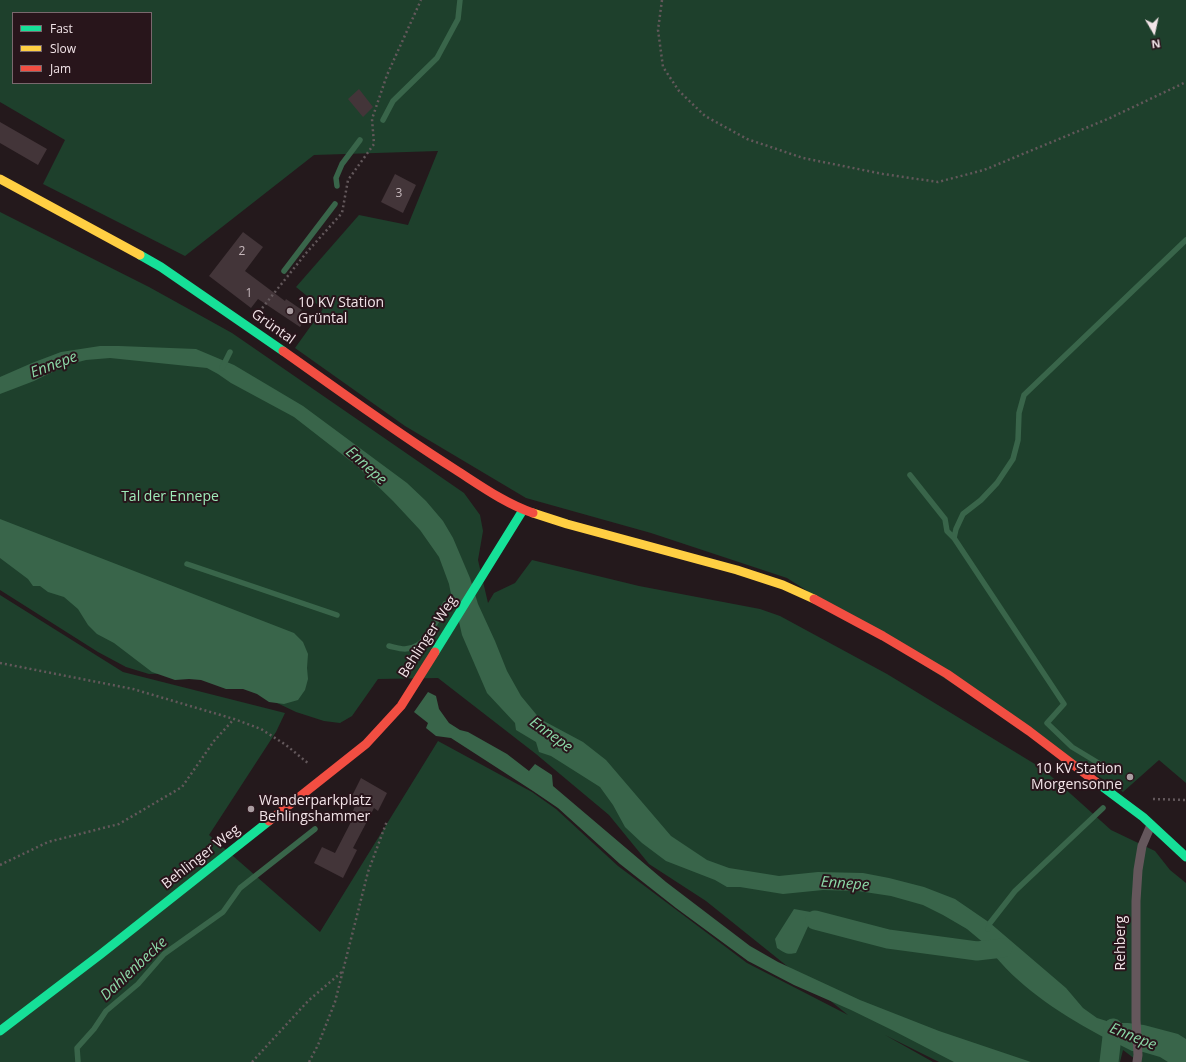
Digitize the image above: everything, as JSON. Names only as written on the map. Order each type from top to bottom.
[{"type":"street","name":"Grüntal","points":[[0,179],[129,248],[185,283],[429,453],[495,495],[523,510],[567,524],[743,572],[783,585],[820,601],[883,636],[947,674],[1029,731],[1143,817],[1186,857]]},
{"type":"street","name":"Behlinger Weg","points":[[0,1031],[101,954],[366,744],[401,706],[454,624],[523,510]]},
{"type":"lane","name":"Rehberg","points":[[1138,1059],[1135,924],[1138,870],[1142,846],[1151,825]]},
{"type":"path","points":[[248,327],[307,252],[342,213],[348,180],[374,144],[372,119],[387,75],[422,0]]},
{"type":"path","points":[[662,0],[658,30],[663,67],[679,91],[705,116],[747,139],[804,158],[883,174],[938,182],[984,170],[1110,118],[1186,82]]},
{"type":"path","points":[[0,662],[133,689],[234,719],[261,729],[286,745],[324,777]]},
{"type":"path","points":[[0,865],[48,842],[119,824],[182,787],[214,741],[234,719]]},
{"type":"path","points":[[309,1062],[318,1046],[335,1002],[368,872],[387,821]]},
{"type":"path","points":[[252,1062],[308,1001],[343,971]]},
{"type":"green space","points":[[0,0],[1186,0],[1186,783],[1159,760],[1123,792],[787,578],[651,533],[526,498],[405,426],[295,348],[323,309],[296,287],[359,215],[408,225],[438,151],[314,155],[185,256],[43,184],[65,140],[0,102]]},
{"type":"green space","name":"Tal der Ennepe","points":[[0,212],[149,287],[232,333],[464,493],[480,515],[483,531],[478,560],[488,603],[494,593],[515,583],[532,560],[639,586],[760,609],[780,616],[887,674],[1043,769],[1111,830],[1155,851],[1170,870],[1186,883],[1186,1062],[1139,1062],[1123,1050],[1120,1062],[939,1062],[885,1035],[933,1062],[0,1062],[0,595],[123,672],[285,713],[276,732],[209,835],[320,932],[438,741],[532,792],[556,809],[618,866],[747,963],[848,1015],[706,901],[649,864],[609,815],[536,754],[438,678],[378,679],[352,716],[340,723],[324,721],[296,712],[275,702],[261,684],[188,673],[149,674],[126,667],[98,652],[0,590]]},
{"type":"water","name":"Ennepe","points":[[100,346],[196,349],[234,365],[303,406],[407,483],[426,501],[443,521],[453,538],[470,578],[478,604],[507,671],[521,696],[540,719],[583,742],[606,760],[671,836],[707,860],[729,868],[779,876],[818,872],[863,873],[924,887],[955,899],[990,923],[1066,988],[1083,1008],[1097,1018],[1113,1023],[1144,1025],[1178,1034],[1186,1039],[1186,1062],[1168,1062],[1160,1057],[1143,1052],[1132,1051],[1116,1043],[1115,1049],[1105,1047],[1105,1038],[1045,1002],[1018,980],[994,955],[976,956],[977,945],[985,944],[967,929],[923,905],[891,896],[858,891],[823,890],[783,894],[740,887],[727,887],[715,880],[666,861],[642,843],[625,827],[613,805],[600,787],[551,756],[539,752],[536,742],[516,730],[515,723],[487,693],[462,635],[455,604],[445,604],[451,594],[439,557],[420,530],[357,466],[294,417],[231,383],[207,368],[110,358],[86,360],[67,365],[34,381],[0,394],[0,377],[61,352]]},
{"type":"water","points":[[0,519],[294,633],[303,642],[308,654],[308,679],[305,690],[298,700],[284,704],[269,702],[257,694],[243,689],[226,689],[201,680],[175,680],[152,672],[114,643],[97,634],[88,625],[78,609],[64,597],[48,592],[40,586],[33,586],[28,579],[0,558]]},
{"type":"water","points":[[428,692],[436,696],[439,709],[449,723],[507,754],[529,771],[535,764],[552,775],[553,786],[666,882],[750,946],[778,962],[860,1000],[939,1031],[1031,1062],[954,1062],[894,1031],[794,985],[748,961],[676,908],[620,864],[558,808],[451,738],[436,736],[426,728],[428,723],[414,712]]},
{"type":"water","points":[[794,909],[816,913],[814,924],[810,922],[796,953],[788,954],[777,948],[775,939]]},
{"type":"building","points":[[359,89],[373,107],[363,117],[348,99]]},
{"type":"building","points":[[0,122],[47,149],[38,165],[0,143]]},
{"type":"building","points":[[395,174],[416,185],[403,213],[381,202]]},
{"type":"building","points":[[243,232],[263,247],[245,271],[285,301],[286,299],[302,310],[300,312],[307,317],[300,327],[258,299],[251,308],[209,276]]},
{"type":"building","points":[[361,778],[387,793],[378,811],[374,808],[353,848],[357,850],[343,878],[314,863],[322,847],[335,853],[352,820],[350,819],[356,803],[350,800]]},
{"type":"waterway","points":[[383,120],[393,101],[437,58],[458,19],[460,0]]},
{"type":"waterway","points":[[337,186],[336,178],[342,164],[360,140]]},
{"type":"waterway","points":[[284,271],[335,204]]},
{"type":"waterway","points":[[1110,770],[1072,747],[1047,723],[1064,704],[954,538],[956,529],[963,514],[981,500],[997,483],[1013,459],[1018,440],[1019,413],[1024,395],[1186,240]]},
{"type":"waterway","points":[[222,368],[230,352]]},
{"type":"waterway","points":[[910,475],[945,519],[947,531],[954,538]]},
{"type":"waterway","points":[[187,564],[337,615]]},
{"type":"waterway","points":[[389,646],[405,649],[419,644],[430,632],[445,604]]},
{"type":"waterway","points":[[988,929],[990,923],[1015,891],[1103,808]]},
{"type":"waterway","name":"Dahlenbecke","points":[[78,1062],[77,1048],[94,1029],[106,1011],[138,984],[164,954],[223,912],[240,888],[315,829]]},
{"type":"waterway","points":[[815,920],[888,939],[977,951],[1003,948]]},
{"type":"waterway","name":"Ennepe","points":[[1109,1062],[1113,1028]]},
{"type":"traffic: fast","points":[[140,255],[161,267],[283,351]]},
{"type":"traffic: fast","points":[[435,652],[523,510]]},
{"type":"traffic: fast","points":[[1096,782],[1143,817],[1186,857]]},
{"type":"traffic: fast","points":[[0,1031],[101,954],[269,821]]},
{"type":"traffic: slow","points":[[0,179],[140,255]]},
{"type":"traffic: slow","points":[[533,513],[567,524],[737,570],[783,585],[814,599]]},
{"type":"traffic: jam","points":[[283,351],[434,456],[513,505],[533,513]]},
{"type":"traffic: jam","points":[[814,599],[883,636],[947,674],[1029,731],[1096,782]]},
{"type":"traffic: jam","points":[[269,821],[366,744],[401,706],[435,652]]},
{"type":"place","name":"10 KV Station Grüntal","points":[[290,311]]},
{"type":"place","name":"10 KV Station Morgensonne","points":[[1130,777]]},
{"type":"place","name":"Wanderparkplatz Behlingshammer","points":[[251,809]]}]
